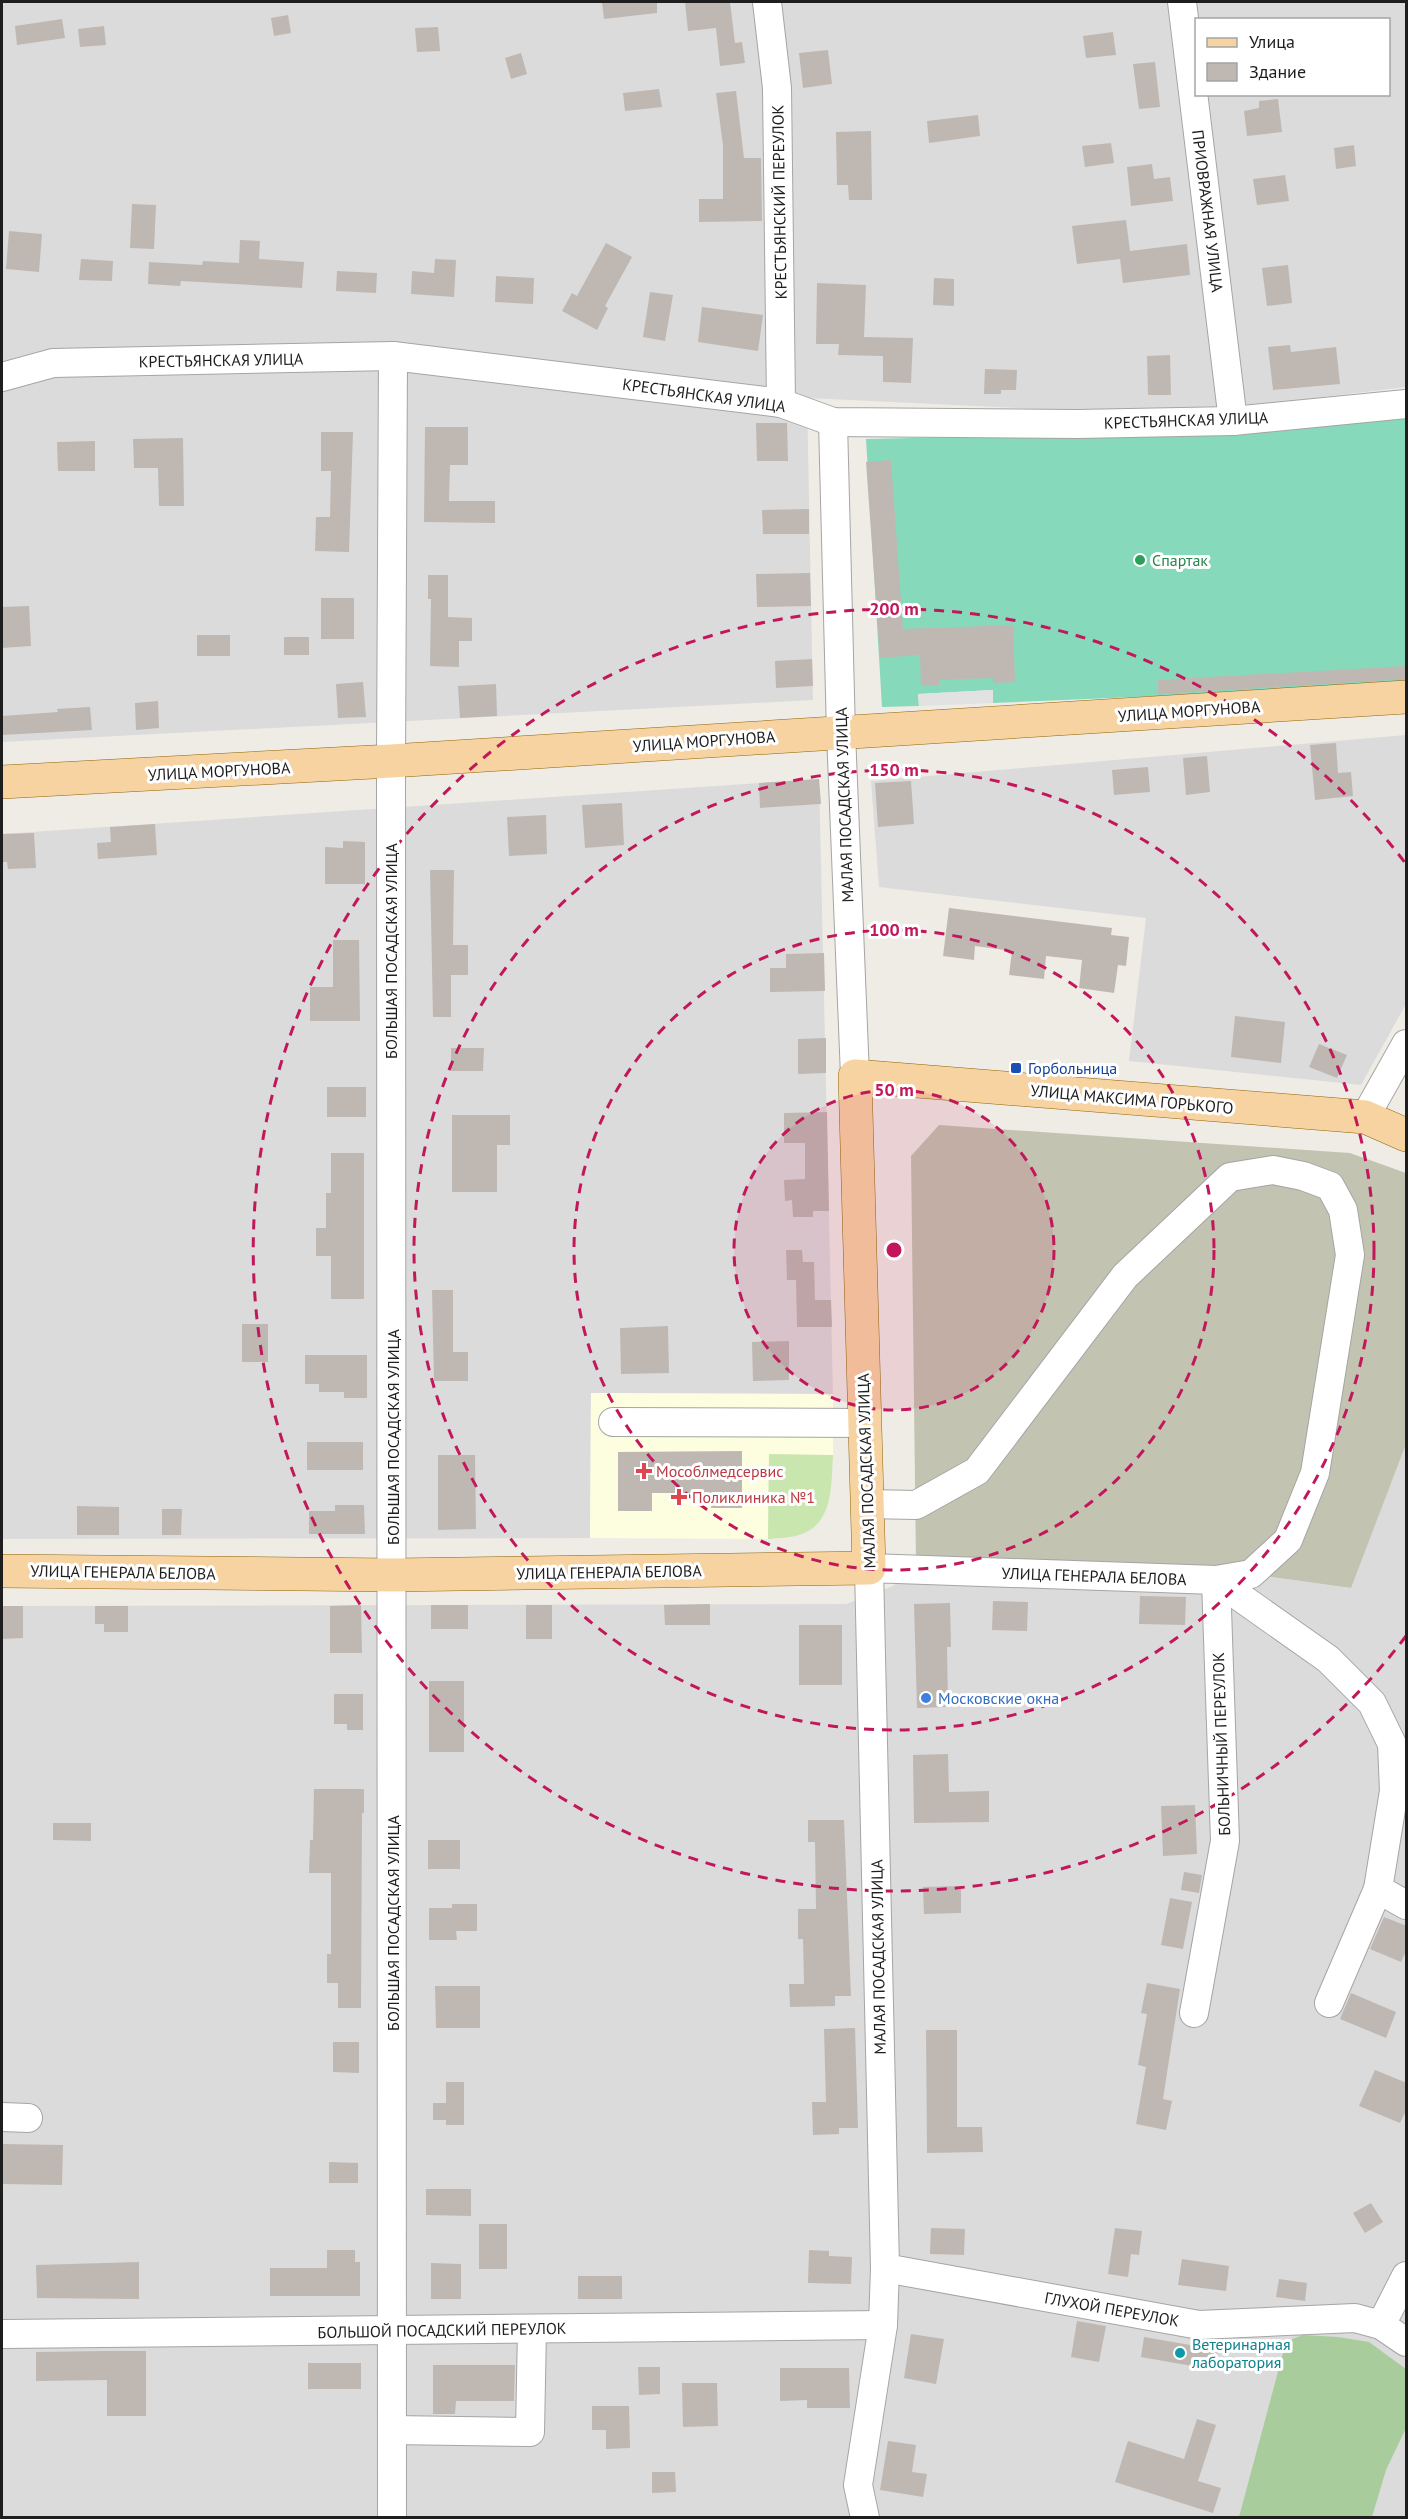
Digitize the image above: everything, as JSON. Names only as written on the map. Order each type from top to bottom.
[{"type":"main road","name":"УЛИЦА МОРГУНОВА","points":[[2,782],[391,761],[1407,698]]},
{"type":"main road","name":"УЛИЦА МАКСИМА ГОРЬКОГО","points":[[855,1076],[1365,1118],[1407,1135]]},
{"type":"main road","name":"МАЛАЯ ПОСАДСКАЯ УЛИЦА","points":[[855,1076],[869,1568]]},
{"type":"main road","name":"УЛИЦА ГЕНЕРАЛА БЕЛОВА","points":[[2,1571],[393,1575],[869,1568]]},
{"type":"street","name":"КРЕСТЬЯНСКИЙ ПЕРЕУЛОК","points":[[767,2],[777,88],[781,403]]},
{"type":"street","name":"ПРИОВРАЖНАЯ УЛИЦА","points":[[1182,2],[1233,421]]},
{"type":"street","name":"КРЕСТЬЯНСКАЯ УЛИЦА","points":[[2,377],[53,363],[393,356],[781,403],[833,422],[1077,424],[1233,421],[1407,404]]},
{"type":"street","name":"БОЛЬШАЯ ПОСАДСКАЯ УЛИЦА","points":[[392,2517],[391,761],[393,356]]},
{"type":"street","name":"МАЛАЯ ПОСАДСКАЯ УЛИЦА","points":[[833,422],[841,733],[855,1076]]},
{"type":"street","points":[[1365,1118],[1407,1044]]},
{"type":"street","name":"УЛИЦА ГЕНЕРАЛА БЕЛОВА","points":[[867,1504],[916,1505],[977,1471],[1125,1276],[1230,1177],[1273,1170],[1304,1176],[1330,1186],[1343,1210],[1350,1255],[1315,1473],[1288,1540],[1251,1574],[1215,1580],[869,1568]]},
{"type":"street","points":[[613,1422],[865,1423]]},
{"type":"street","name":"МАЛАЯ ПОСАДСКАЯ УЛИЦА","points":[[865,2517],[858,2485],[883,2325],[885,2268],[869,1568]]},
{"type":"street","points":[[1215,1580],[1328,1659],[1372,1703],[1392,1744],[1394,1791],[1378,1889],[1329,2003]]},
{"type":"street","name":"БОЛЬНИЧНЫЙ ПЕРЕУЛОК","points":[[1194,2013],[1225,1841],[1215,1580]]},
{"type":"street","points":[[1378,1889],[1407,1905]]},
{"type":"street","name":"ГЛУХОЙ ПЕРЕУЛОК","points":[[885,2268],[1199,2325],[1355,2318],[1381,2325],[1407,2342]]},
{"type":"street","points":[[1381,2325],[1407,2276]]},
{"type":"street","name":"БОЛЬШОЙ ПОСАДСКИЙ ПЕРЕУЛОК","points":[[2,2334],[883,2325]]},
{"type":"street","points":[[392,2430],[531,2432],[532,2329]]},
{"type":"shaded area","points":[[2,2],[1406,2],[1406,387],[1258,405],[1078,411],[807,398],[813,700],[2,742]]},
{"type":"shaded area","points":[[993,690],[993,703],[919,706],[918,694]]},
{"type":"shaded area","points":[[1406,735],[1406,1004],[1361,1085],[1129,1061],[1146,918],[879,887],[871,781]]},
{"type":"shaded area","points":[[819,779],[833,1394],[591,1393],[590,1538],[2,1539],[2,834]]},
{"type":"shaded area","points":[[939,1125],[1350,1153],[1406,1173],[1406,1444],[1351,1588],[1251,1574],[916,1563],[911,1156]]},
{"type":"shaded area","name":"Поликлиника №1","points":[[591,1393],[833,1394],[833,1455],[769,1455],[768,1539],[590,1538]]},
{"type":"shaded area","points":[[1406,1444],[1406,2517],[2,2517],[2,1606],[846,1604],[893,1586],[916,1563],[1251,1574],[1350,1588]]},
{"type":"green space","name":"Спартак","points":[[1406,416],[1406,682],[993,703],[992,690],[918,694],[919,706],[882,707],[866,439],[1235,431]]},
{"type":"green space","points":[[769,1454],[833,1455],[831,1489],[825,1511],[820,1521],[802,1534],[768,1539]]},
{"type":"green space","points":[[1303,2335],[1369,2342],[1406,2369],[1406,2428],[1386,2470],[1372,2517],[1239,2517],[1283,2353],[1292,2339]]},
{"type":"building","points":[[602,2],[657,2],[657,13],[604,19]]},
{"type":"building","points":[[685,2],[730,2],[735,43],[742,42],[745,63],[720,66],[716,28],[688,31]]},
{"type":"building","points":[[288,15],[291,33],[274,36],[271,18]]},
{"type":"building","points":[[62,19],[65,38],[17,45],[15,26]]},
{"type":"building","points":[[104,26],[106,45],[80,47],[78,29]]},
{"type":"building","points":[[438,27],[440,51],[417,52],[415,28]]},
{"type":"building","points":[[1113,32],[1116,55],[1086,58],[1083,36]]},
{"type":"building","points":[[828,50],[832,84],[803,88],[799,53]]},
{"type":"building","points":[[521,53],[527,74],[511,79],[505,58]]},
{"type":"building","points":[[1155,62],[1160,107],[1139,109],[1133,64]]},
{"type":"building","points":[[659,89],[662,107],[625,111],[623,93]]},
{"type":"building","points":[[736,91],[744,158],[761,158],[762,221],[699,222],[699,199],[723,199],[723,145],[716,93]]},
{"type":"building","points":[[1278,99],[1282,132],[1247,136],[1244,111],[1259,108],[1259,101]]},
{"type":"building","points":[[978,115],[980,136],[929,143],[927,121]]},
{"type":"building","points":[[871,131],[872,200],[849,200],[848,185],[837,185],[836,132]]},
{"type":"building","points":[[1111,143],[1114,163],[1085,167],[1082,146]]},
{"type":"building","points":[[1354,145],[1356,166],[1336,169],[1334,148]]},
{"type":"building","points":[[1152,164],[1154,179],[1170,177],[1173,201],[1131,206],[1127,167]]},
{"type":"building","points":[[1285,175],[1289,201],[1257,205],[1253,179]]},
{"type":"building","points":[[132,204],[156,205],[154,249],[130,248]]},
{"type":"building","points":[[1126,220],[1130,251],[1187,244],[1190,275],[1123,283],[1120,259],[1077,264],[1072,226]]},
{"type":"building","points":[[9,231],[42,234],[39,272],[6,269]]},
{"type":"building","points":[[240,240],[260,241],[259,259],[304,262],[302,288],[181,281],[180,286],[148,284],[149,262],[202,265],[203,261],[239,263]]},
{"type":"building","points":[[606,243],[632,257],[605,306],[608,308],[597,330],[562,311],[572,293],[577,296]]},
{"type":"building","points":[[81,259],[113,261],[112,281],[79,280]]},
{"type":"building","points":[[435,259],[456,260],[454,297],[411,294],[412,271],[434,273]]},
{"type":"building","points":[[1288,265],[1292,303],[1267,306],[1262,268]]},
{"type":"building","points":[[337,271],[377,273],[376,293],[336,291]]},
{"type":"building","points":[[496,276],[534,278],[533,304],[495,302]]},
{"type":"building","points":[[934,278],[954,279],[954,306],[933,305]]},
{"type":"building","points":[[817,283],[866,285],[864,337],[913,338],[911,383],[883,382],[883,356],[838,355],[839,344],[816,344]]},
{"type":"building","points":[[650,292],[673,295],[665,341],[643,337]]},
{"type":"building","points":[[702,307],[763,315],[758,351],[698,342]]},
{"type":"building","points":[[1290,345],[1291,352],[1336,347],[1340,384],[1273,390],[1268,347]]},
{"type":"building","points":[[1170,355],[1171,395],[1148,395],[1147,356]]},
{"type":"building","points":[[985,369],[1017,370],[1016,390],[1001,390],[1001,394],[984,394]]},
{"type":"building","points":[[756,423],[787,423],[788,461],[757,461]]},
{"type":"building","points":[[425,427],[468,427],[468,465],[450,465],[449,501],[495,501],[495,523],[424,522]]},
{"type":"building","points":[[321,432],[353,432],[349,552],[315,551],[316,517],[330,517],[331,471],[321,471]]},
{"type":"building","points":[[183,438],[184,506],[159,506],[158,468],[134,468],[133,439]]},
{"type":"building","points":[[95,441],[95,471],[58,471],[57,442]]},
{"type":"building","points":[[891,460],[903,629],[1013,625],[1015,682],[993,683],[993,678],[939,680],[939,685],[921,686],[920,655],[880,658],[866,462]]},
{"type":"building","points":[[809,509],[809,534],[763,534],[762,510]]},
{"type":"building","points":[[810,573],[811,606],[757,607],[756,574]]},
{"type":"building","points":[[428,575],[448,575],[448,617],[472,618],[472,641],[459,641],[459,667],[430,666],[431,599],[428,599]]},
{"type":"building","points":[[321,598],[354,598],[354,639],[321,639]]},
{"type":"building","points":[[29,606],[31,646],[2,648],[2,607]]},
{"type":"building","points":[[197,635],[230,635],[230,656],[197,656]]},
{"type":"building","points":[[284,637],[309,637],[309,655],[284,655]]},
{"type":"building","points":[[812,659],[813,686],[776,688],[775,661]]},
{"type":"building","points":[[1407,666],[1407,679],[1158,694],[1158,680]]},
{"type":"building","points":[[363,682],[366,717],[338,718],[336,684]]},
{"type":"building","points":[[496,684],[497,716],[460,718],[458,686]]},
{"type":"building","points":[[158,701],[159,728],[136,730],[135,703]]},
{"type":"building","points":[[90,707],[92,730],[2,735],[2,716]]},
{"type":"building","points":[[1336,743],[1338,773],[1351,772],[1353,796],[1315,800],[1310,745]]},
{"type":"building","points":[[1207,756],[1210,792],[1186,795],[1183,758]]},
{"type":"building","points":[[1148,767],[1150,792],[1114,795],[1112,770]]},
{"type":"building","points":[[819,779],[821,804],[760,808],[759,783]]},
{"type":"building","points":[[911,781],[914,824],[878,827],[875,783]]},
{"type":"building","points":[[622,803],[624,845],[585,848],[582,805]]},
{"type":"building","points":[[546,815],[547,854],[509,856],[507,817]]},
{"type":"building","points":[[155,824],[157,855],[98,859],[97,843],[111,842],[110,827]]},
{"type":"building","points":[[34,833],[36,868],[8,869],[7,862],[2,862],[2,834]]},
{"type":"building","points":[[343,841],[365,842],[365,884],[325,884],[325,847],[343,848]]},
{"type":"building","points":[[430,870],[454,870],[453,945],[468,945],[468,975],[451,975],[451,1017],[433,1017]]},
{"type":"building","points":[[949,908],[1112,928],[1111,935],[1129,937],[1126,966],[1118,965],[1114,993],[1079,988],[1082,960],[1046,956],[1044,979],[1009,975],[1012,951],[975,946],[974,960],[943,956]]},
{"type":"building","points":[[333,940],[359,940],[360,1021],[310,1021],[310,987],[333,987]]},
{"type":"building","points":[[824,953],[825,991],[770,992],[770,968],[786,968],[786,954]]},
{"type":"building","points":[[1235,1016],[1285,1022],[1281,1063],[1231,1057]]},
{"type":"building","points":[[826,1038],[826,1073],[798,1074],[798,1039]]},
{"type":"building","points":[[1319,1044],[1347,1055],[1337,1078],[1309,1067]]},
{"type":"building","points":[[451,1048],[484,1048],[483,1071],[451,1071]]},
{"type":"building","points":[[327,1087],[366,1087],[366,1117],[327,1117]]},
{"type":"building","points":[[827,1112],[829,1211],[813,1211],[813,1217],[793,1217],[792,1200],[785,1201],[784,1180],[805,1179],[805,1143],[784,1143],[784,1113]]},
{"type":"building","points":[[452,1115],[510,1115],[510,1145],[497,1145],[497,1192],[452,1192]]},
{"type":"building","points":[[331,1153],[364,1153],[364,1299],[331,1299],[331,1256],[316,1256],[316,1228],[326,1228],[326,1193],[331,1193]]},
{"type":"building","points":[[786,1250],[802,1250],[803,1262],[814,1262],[815,1300],[831,1300],[832,1327],[797,1327],[796,1280],[787,1280]]},
{"type":"building","points":[[432,1290],[453,1290],[453,1352],[468,1352],[468,1381],[434,1381]]},
{"type":"building","points":[[242,1324],[268,1324],[268,1362],[242,1362]]},
{"type":"building","points":[[668,1326],[669,1373],[621,1374],[620,1328]]},
{"type":"building","points":[[789,1341],[789,1380],[753,1381],[752,1342]]},
{"type":"building","points":[[305,1355],[367,1355],[367,1398],[344,1398],[344,1392],[319,1392],[319,1384],[305,1384]]},
{"type":"building","points":[[307,1442],[363,1442],[363,1470],[307,1470]]},
{"type":"building","points":[[742,1451],[742,1508],[711,1508],[711,1493],[652,1493],[652,1511],[618,1511],[618,1452]]},
{"type":"building","points":[[438,1455],[475,1455],[476,1529],[438,1530]]},
{"type":"building","points":[[335,1505],[364,1505],[365,1534],[309,1534],[309,1511],[335,1511]]},
{"type":"building","points":[[77,1506],[119,1507],[119,1535],[77,1535]]},
{"type":"building","points":[[162,1509],[182,1509],[181,1535],[162,1535]]},
{"type":"building","points":[[1140,1596],[1186,1597],[1185,1625],[1139,1624]]},
{"type":"building","points":[[993,1601],[1028,1602],[1027,1631],[992,1630]]},
{"type":"building","points":[[950,1603],[951,1647],[947,1647],[948,1707],[917,1708],[914,1604]]},
{"type":"building","points":[[710,1604],[710,1625],[665,1625],[664,1605]]},
{"type":"building","points":[[361,1605],[362,1653],[330,1653],[330,1606]]},
{"type":"building","points":[[431,1605],[468,1605],[468,1629],[431,1629]]},
{"type":"building","points":[[526,1605],[552,1605],[552,1639],[526,1639]]},
{"type":"building","points":[[2,1606],[23,1606],[23,1638],[2,1639]]},
{"type":"building","points":[[95,1606],[128,1606],[128,1632],[104,1632],[104,1624],[95,1624]]},
{"type":"building","points":[[799,1625],[842,1625],[842,1685],[799,1685]]},
{"type":"building","points":[[429,1681],[464,1681],[464,1752],[429,1752]]},
{"type":"building","points":[[334,1694],[363,1694],[363,1730],[347,1730],[347,1724],[334,1724]]},
{"type":"building","points":[[948,1754],[949,1792],[989,1791],[989,1822],[914,1823],[913,1755]]},
{"type":"building","points":[[314,1789],[364,1789],[361,2008],[338,2008],[338,1983],[327,1983],[327,1954],[331,1954],[331,1873],[309,1873],[310,1840],[313,1840]]},
{"type":"building","points":[[1195,1805],[1197,1854],[1163,1856],[1161,1806]]},
{"type":"building","points":[[808,1820],[844,1820],[851,1996],[835,1996],[835,2006],[790,2007],[789,1984],[804,1984],[803,1939],[798,1939],[798,1909],[816,1909],[815,1842],[808,1842]]},
{"type":"building","points":[[53,1823],[91,1823],[91,1841],[53,1840]]},
{"type":"building","points":[[428,1840],[460,1840],[460,1869],[428,1869]]},
{"type":"building","points":[[1184,1872],[1202,1875],[1199,1893],[1181,1890]]},
{"type":"building","points":[[961,1886],[961,1913],[924,1914],[923,1887]]},
{"type":"building","points":[[1170,1898],[1192,1902],[1183,1949],[1161,1945]]},
{"type":"building","points":[[452,1904],[477,1904],[477,1931],[456,1931],[457,1940],[429,1940],[429,1908],[452,1908]]},
{"type":"building","points":[[1384,1917],[1407,1926],[1407,1949],[1401,1962],[1370,1949]]},
{"type":"building","points":[[1147,1983],[1180,1989],[1163,2099],[1172,2101],[1166,2130],[1136,2124],[1146,2067],[1138,2065],[1147,2014],[1141,2013]]},
{"type":"building","points":[[435,1986],[480,1986],[480,2028],[436,2028]]},
{"type":"building","points":[[1351,1993],[1396,2012],[1386,2038],[1340,2019]]},
{"type":"building","points":[[855,2028],[858,2128],[839,2128],[839,2134],[813,2135],[812,2102],[826,2102],[824,2029]]},
{"type":"building","points":[[926,2030],[957,2030],[957,2127],[982,2127],[983,2152],[927,2153]]},
{"type":"building","points":[[333,2042],[359,2042],[359,2073],[333,2072]]},
{"type":"building","points":[[1375,2070],[1407,2083],[1407,2109],[1400,2123],[1359,2106]]},
{"type":"building","points":[[446,2082],[464,2082],[464,2125],[446,2125],[446,2120],[433,2120],[433,2103],[446,2103]]},
{"type":"building","points":[[2,2144],[63,2145],[62,2185],[2,2184]]},
{"type":"building","points":[[329,2162],[358,2163],[358,2183],[329,2183]]},
{"type":"building","points":[[426,2189],[471,2189],[471,2216],[426,2215]]},
{"type":"building","points":[[1371,2203],[1383,2222],[1365,2233],[1353,2213]]},
{"type":"building","points":[[479,2224],[507,2224],[507,2269],[479,2269]]},
{"type":"building","points":[[931,2228],[965,2229],[964,2255],[930,2254]]},
{"type":"building","points":[[1115,2228],[1142,2231],[1139,2255],[1131,2254],[1128,2277],[1108,2274]]},
{"type":"building","points":[[327,2250],[355,2250],[355,2262],[360,2262],[360,2296],[270,2296],[270,2268],[327,2268]]},
{"type":"building","points":[[809,2250],[829,2251],[829,2256],[852,2257],[851,2284],[808,2283]]},
{"type":"building","points":[[1182,2259],[1229,2266],[1226,2291],[1178,2285]]},
{"type":"building","points":[[139,2262],[139,2299],[37,2298],[36,2265]]},
{"type":"building","points":[[431,2263],[461,2264],[461,2299],[431,2299]]},
{"type":"building","points":[[578,2276],[622,2276],[622,2299],[578,2299]]},
{"type":"building","points":[[1279,2279],[1307,2283],[1305,2301],[1276,2297]]},
{"type":"building","points":[[1077,2321],[1106,2326],[1099,2362],[1071,2357]]},
{"type":"building","points":[[911,2334],[944,2339],[936,2384],[904,2378]]},
{"type":"building","name":"Ветеринарная лаборатория","points":[[1144,2337],[1219,2350],[1215,2370],[1141,2357]]},
{"type":"building","points":[[146,2351],[146,2416],[107,2416],[107,2380],[36,2381],[36,2352]]},
{"type":"building","points":[[308,2363],[361,2363],[361,2389],[308,2389]]},
{"type":"building","points":[[433,2365],[515,2365],[514,2401],[456,2401],[455,2414],[433,2414]]},
{"type":"building","points":[[638,2367],[660,2367],[660,2394],[639,2395]]},
{"type":"building","points":[[780,2368],[849,2368],[850,2408],[807,2408],[807,2400],[780,2401]]},
{"type":"building","points":[[682,2383],[717,2383],[718,2426],[683,2427]]},
{"type":"building","points":[[592,2406],[629,2406],[630,2448],[606,2449],[606,2430],[592,2430]]},
{"type":"building","points":[[1197,2419],[1216,2425],[1198,2481],[1221,2488],[1213,2513],[1115,2482],[1128,2441],[1184,2459]]},
{"type":"building","points":[[888,2441],[916,2445],[912,2472],[927,2474],[923,2497],[880,2490]]},
{"type":"building","points":[[652,2472],[675,2472],[676,2492],[652,2493]]},
{"type":"place","name":"Спартак","points":[[1140,560]]},
{"type":"place","name":"Горбольница","points":[[1016,1068]]},
{"type":"place","name":"Мособлмедсервис","points":[[644,1471]]},
{"type":"place","name":"Поликлиника №1","points":[[679,1497]]},
{"type":"place","name":"Московские окна","points":[[926,1698]]},
{"type":"place","name":"Ветеринарная лаборатория","points":[[1180,2353]]}]
